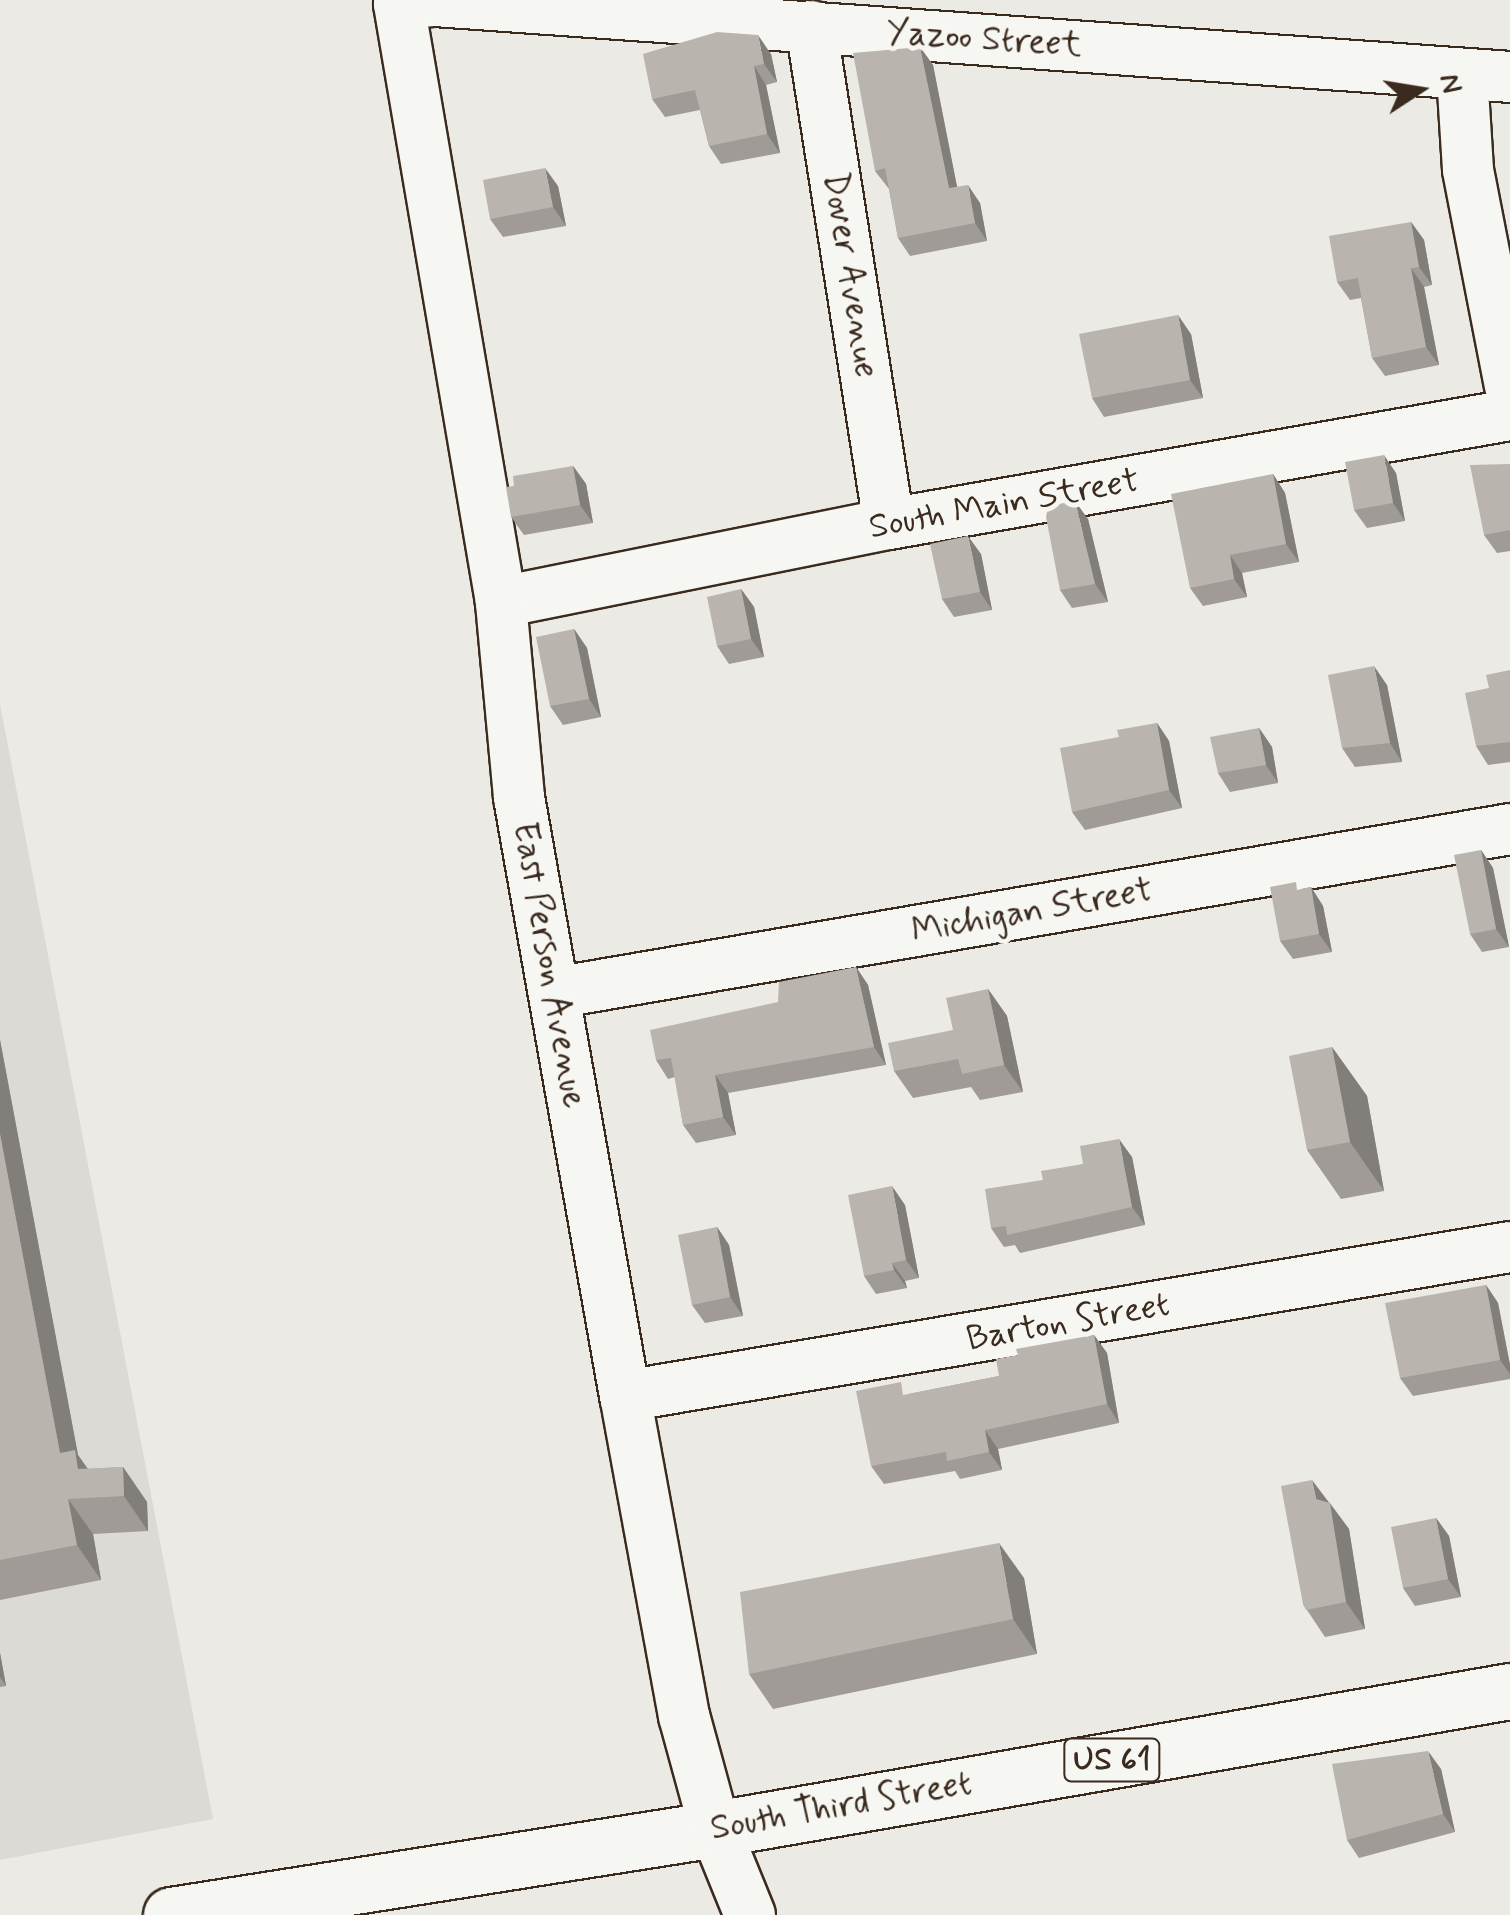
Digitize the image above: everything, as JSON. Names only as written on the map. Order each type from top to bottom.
[{"type":"main road","name":"South Third Street","points":[[170,1915],[715,1829],[1510,1690]]},
{"type":"street","name":"Yazoo Street","points":[[399,4],[811,26],[1486,76]]},
{"type":"street","name":"East Person Avenue","points":[[399,4],[500,602],[520,798],[625,1396],[684,1716],[715,1829],[750,1915]]},
{"type":"street","name":"Dover Avenue","points":[[811,26],[890,524]]},
{"type":"street","points":[[1486,76],[1468,170],[1510,386]]},
{"type":"street","name":"South Main Street","points":[[500,602],[890,524],[1510,415]]},
{"type":"street","name":"Michigan Street","points":[[554,993],[1510,829]]},
{"type":"street","name":"Barton Street","points":[[625,1396],[1510,1247]]},
{"type":"shaded area","points":[[0,704],[213,1819],[0,1860]]},
{"type":"building","points":[[717,32],[758,35],[764,64],[754,66],[767,134],[709,146],[695,90],[652,99],[643,54]]},
{"type":"building","points":[[920,47],[949,188],[968,185],[975,223],[898,238],[885,168],[875,171],[853,53]]},
{"type":"building","points":[[545,168],[553,207],[490,219],[483,180]]},
{"type":"building","points":[[1411,222],[1419,267],[1411,268],[1426,347],[1372,358],[1358,278],[1337,282],[1329,236]]},
{"type":"building","points":[[1178,315],[1190,380],[1092,398],[1079,334]]},
{"type":"building","points":[[1384,455],[1393,503],[1354,510],[1345,462]]},
{"type":"building","points":[[1510,464],[1510,530],[1484,535],[1470,465]]},
{"type":"building","points":[[573,466],[580,505],[511,517],[506,487],[514,486],[513,476]]},
{"type":"building","points":[[1273,474],[1286,544],[1230,555],[1234,579],[1190,588],[1171,494]]},
{"type":"building","points":[[1075,501],[1095,584],[1060,590],[1046,517],[1048,506]]},
{"type":"building","points":[[968,536],[980,592],[942,599],[930,544]]},
{"type":"building","points":[[741,589],[751,639],[717,646],[707,597]]},
{"type":"building","points":[[574,629],[589,699],[550,706],[536,637]]},
{"type":"building","points":[[1374,666],[1390,743],[1342,748],[1328,675]]},
{"type":"building","points":[[1510,670],[1510,742],[1476,746],[1465,693],[1489,688],[1486,675]]},
{"type":"building","points":[[1157,723],[1169,790],[1072,812],[1060,748],[1119,737],[1117,730]]},
{"type":"building","points":[[1259,728],[1266,765],[1218,773],[1210,737]]},
{"type":"building","points":[[1481,850],[1496,929],[1470,934],[1454,855]]},
{"type":"building","points":[[1296,882],[1297,890],[1311,887],[1319,934],[1280,941],[1270,887]]},
{"type":"building","points":[[856,967],[874,1047],[715,1075],[723,1117],[683,1125],[671,1058],[656,1060],[650,1030],[778,1002],[779,982]]},
{"type":"building","points":[[988,989],[1004,1065],[962,1074],[958,1059],[894,1071],[888,1043],[953,1030],[946,998]]},
{"type":"building","points":[[1332,1047],[1350,1142],[1307,1150],[1289,1056]]},
{"type":"building","points":[[0,1134],[60,1453],[75,1450],[78,1469],[123,1467],[124,1496],[68,1499],[77,1545],[0,1560]]},
{"type":"building","points":[[1119,1139],[1132,1207],[1007,1235],[1006,1226],[991,1228],[985,1189],[1043,1180],[1041,1171],[1083,1164],[1080,1146]]},
{"type":"building","points":[[892,1186],[906,1260],[892,1263],[894,1270],[864,1276],[848,1195]]},
{"type":"building","points":[[717,1227],[730,1297],[692,1305],[678,1235]]},
{"type":"building","points":[[1486,1285],[1500,1360],[1400,1378],[1385,1303]]},
{"type":"building","points":[[1094,1335],[1107,1404],[985,1430],[989,1452],[947,1461],[946,1452],[871,1466],[856,1391],[901,1382],[903,1395],[999,1376],[996,1359],[1018,1355],[1016,1349]]},
{"type":"building","points":[[1312,1480],[1316,1499],[1330,1503],[1346,1602],[1306,1610],[1281,1486]]},
{"type":"building","points":[[1436,1518],[1448,1579],[1403,1588],[1391,1527]]},
{"type":"building","points":[[999,1543],[1013,1619],[749,1674],[740,1592]]},
{"type":"building","points":[[1428,1751],[1443,1814],[1347,1840],[1332,1764]]}]
